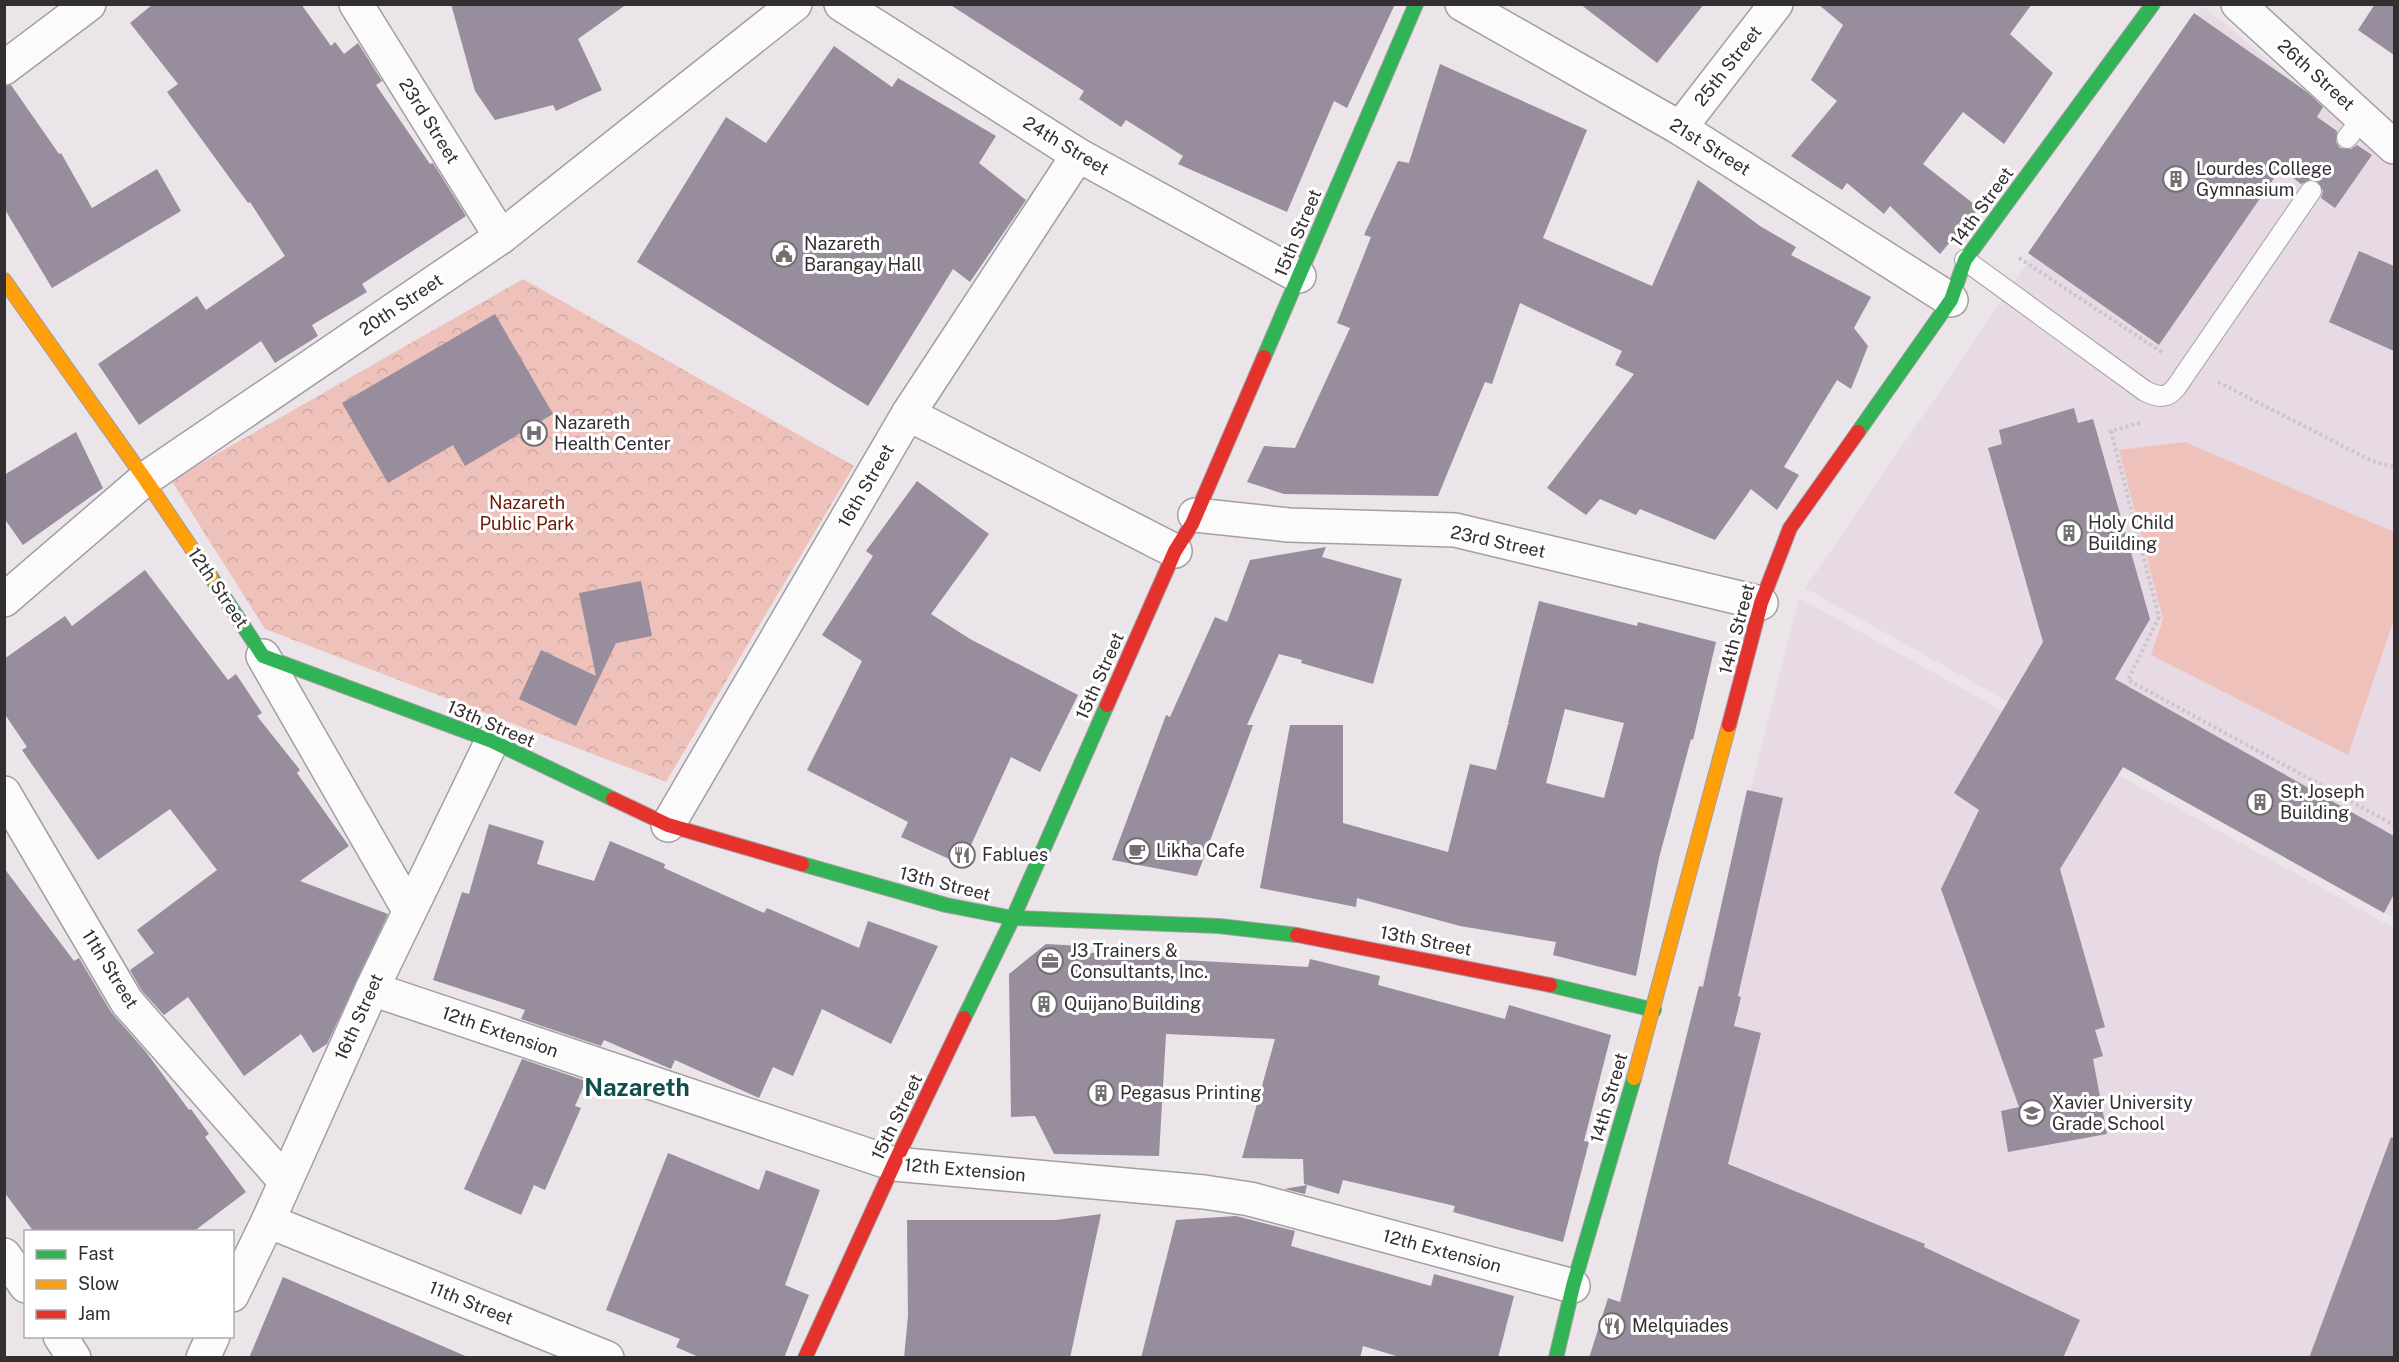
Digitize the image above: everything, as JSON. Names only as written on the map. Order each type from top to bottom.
[{"type":"street","points":[[4,68],[89,4]]},
{"type":"street","name":"23rd Street","points":[[356,4],[501,237]]},
{"type":"street","name":"20th Street","points":[[4,600],[145,479],[501,237],[795,4]]},
{"type":"street","name":"24th Street","points":[[841,4],[1078,155],[1299,276]]},
{"type":"street","name":"15th Street","points":[[805,1358],[894,1164],[1013,918],[1175,551],[1192,524],[1416,4]]},
{"type":"street","name":"21st Street","points":[[1462,4],[1680,128],[1951,300]]},
{"type":"street","name":"25th Street","points":[[1680,128],[1776,4]]},
{"type":"street","name":"14th Street","points":[[1556,1358],[1573,1286],[1654,1010],[1761,603],[1790,528],[1951,300],[1965,260],[1983,234],[2153,4]]},
{"type":"street","name":"26th Street","points":[[2238,4],[2355,128],[2394,147]]},
{"type":"street","name":"16th Street","points":[[668,825],[908,414],[1078,155]]},
{"type":"street","name":"12th Street","points":[[4,280],[145,479],[263,656],[409,910]]},
{"type":"street","points":[[908,414],[1175,551]]},
{"type":"street","name":"23rd Street","points":[[1195,515],[1289,525],[1455,530],[1761,603]]},
{"type":"street","name":"13th Street","points":[[263,656],[492,741],[668,825],[946,905],[1013,918],[1218,926],[1309,936],[1519,978],[1654,1010]]},
{"type":"street","name":"16th Street","points":[[234,1291],[409,910],[492,741]]},
{"type":"street","name":"11th Street","points":[[4,793],[127,1002],[285,1181]]},
{"type":"street","name":"12th Extension","points":[[372,989],[894,1164],[1192,1191],[1250,1199],[1573,1286]]},
{"type":"street","name":"11th Street","points":[[268,1221],[607,1358]]},
{"type":"street","points":[[4,1255],[24,1283]]},
{"type":"street","points":[[61,1338],[74,1358]]},
{"type":"street","points":[[203,1358],[212,1338]]},
{"type":"lane","points":[[1965,260],[2145,391],[2156,397],[2164,398],[2190,367],[2311,191]]},
{"type":"path","points":[[1983,234],[2174,360],[2372,461],[2394,467]]},
{"type":"path","points":[[2164,398],[2158,418],[2111,431],[2159,616],[2128,680],[2394,825]]},
{"type":"shaded area","points":[[2203,6],[2394,165],[2394,918],[1805,588]]},
{"type":"shaded area","name":"Xavier University Grade School","points":[[1799,598],[2394,928],[2394,1357],[1784,1357],[1622,1298]]},
{"type":"green space","name":"Nazareth Public Park","points":[[523,279],[854,466],[666,782],[265,629],[171,480]]},
{"type":"green space","points":[[2185,442],[2394,532],[2394,620],[2348,755],[2151,655],[2163,619],[2119,450]]},
{"type":"building","points":[[153,4],[301,4],[331,46],[335,42],[344,54],[358,43],[382,81],[376,85],[430,164],[433,163],[466,216],[362,284],[367,292],[312,325],[318,336],[275,363],[261,341],[139,425],[98,364],[197,296],[206,310],[285,256],[250,202],[248,203],[167,92],[178,84],[130,23]]},
{"type":"building","points":[[451,4],[627,4],[578,39],[602,90],[556,111],[553,105],[495,120],[475,91]]},
{"type":"building","points":[[949,4],[1395,4],[1347,108],[1334,101],[1287,212],[1178,164],[1183,156],[1126,120],[1121,127],[1079,99],[1084,91]]},
{"type":"building","points":[[1580,4],[1704,4],[1657,63]]},
{"type":"building","points":[[1818,4],[2032,4],[2010,34],[2053,73],[2004,144],[1963,112],[1923,164],[1979,208],[1940,254],[1890,206],[1884,214],[1847,183],[1842,190],[1791,156],[1837,101],[1811,80],[1843,25]]},
{"type":"building","points":[[2375,4],[2394,4],[2394,55],[2358,30]]},
{"type":"building","name":"Lourdes College Gymnasium","points":[[2194,13],[2307,92],[2323,107],[2317,117],[2337,131],[2336,142],[2340,148],[2351,149],[2357,145],[2372,155],[2335,208],[2321,198],[2323,191],[2318,182],[2311,179],[2301,184],[2281,168],[2159,345],[2028,253]]},
{"type":"building","name":"Nazareth Barangay Hall","points":[[834,46],[892,87],[898,78],[996,136],[979,163],[1026,200],[970,282],[953,269],[868,406],[637,262],[726,117],[766,143]]},
{"type":"building","points":[[1440,64],[1587,130],[1543,238],[1652,286],[1698,180],[1760,226],[1796,247],[1791,255],[1871,297],[1854,328],[1868,346],[1851,389],[1837,380],[1784,467],[1799,475],[1777,510],[1751,489],[1715,540],[1640,509],[1636,515],[1600,499],[1586,515],[1547,488],[1634,374],[1615,365],[1622,351],[1520,303],[1492,384],[1485,382],[1438,496],[1284,494],[1247,482],[1264,446],[1295,448],[1350,328],[1337,323],[1371,237],[1364,235],[1398,161],[1409,163]]},
{"type":"building","points":[[11,85],[59,154],[61,153],[92,208],[157,169],[181,211],[52,288],[4,208],[4,86]]},
{"type":"building","points":[[2359,251],[2394,266],[2394,351],[2329,322]]},
{"type":"building","points":[[495,314],[553,414],[465,466],[453,445],[388,483],[342,403]]},
{"type":"building","points":[[2074,408],[2078,423],[2093,419],[2150,619],[2115,679],[2394,836],[2394,894],[2384,913],[2123,767],[2060,869],[2105,1027],[2095,1030],[2103,1056],[2093,1059],[2107,1134],[2008,1152],[2001,1111],[2019,1107],[1941,889],[1979,810],[1954,793],[2043,642],[1988,448],[2002,444],[1999,430]]},
{"type":"building","points":[[76,432],[103,488],[23,545],[4,518],[4,475]]},
{"type":"building","points":[[917,481],[989,534],[931,614],[970,639],[1078,695],[1040,772],[1011,757],[962,865],[901,837],[908,822],[807,770],[862,661],[822,635],[873,556],[866,551]]},
{"type":"building","points":[[1326,547],[1322,557],[1402,579],[1373,684],[1301,663],[1302,660],[1279,654],[1247,725],[1253,725],[1197,876],[1112,860],[1166,715],[1170,717],[1215,617],[1227,622],[1250,560]]},
{"type":"building","points":[[145,570],[228,680],[236,674],[262,713],[257,716],[300,770],[297,773],[349,846],[300,881],[388,914],[327,1044],[313,1053],[301,1034],[244,1076],[188,997],[164,1015],[142,991],[130,970],[154,953],[137,930],[217,870],[170,809],[98,860],[22,750],[27,747],[4,713],[4,659],[65,616],[72,626]]},
{"type":"building","points":[[641,581],[652,636],[616,643],[576,726],[519,699],[541,650],[596,676],[579,593]]},
{"type":"building","points":[[1539,601],[1637,626],[1638,622],[1716,642],[1693,740],[1691,739],[1659,858],[1636,976],[1553,955],[1556,942],[1460,926],[1357,898],[1356,907],[1260,888],[1290,725],[1343,725],[1343,823],[1448,852],[1470,764],[1496,770],[1508,724],[1511,724],[1508,723]],"holes":[[[1565,709],[1624,723],[1604,798],[1546,783]]]},
{"type":"building","points":[[1747,790],[1783,798],[1738,996],[1741,997],[1734,1026],[1761,1033],[1728,1164],[1925,1244],[1924,1247],[2080,1320],[2063,1358],[1589,1358],[1608,1298],[1620,1302],[1699,986],[1703,987]]},
{"type":"building","points":[[489,824],[544,841],[537,864],[594,881],[610,841],[665,864],[664,868],[764,913],[767,908],[859,948],[868,921],[938,946],[891,1044],[822,1009],[793,1076],[773,1067],[759,1098],[675,1060],[671,1069],[604,1040],[601,1046],[521,1019],[525,1010],[433,980],[462,892],[469,894]]},
{"type":"building","points":[[4,868],[74,961],[79,958],[111,1012],[146,1052],[189,1110],[191,1109],[209,1134],[205,1137],[246,1192],[196,1230],[32,1230],[4,1192]]},
{"type":"building","points":[[1046,944],[1082,946],[1081,953],[1169,952],[1166,959],[1308,967],[1310,959],[1380,976],[1378,985],[1505,1019],[1509,1005],[1611,1035],[1584,1141],[1589,1142],[1563,1242],[1453,1212],[1455,1206],[1343,1180],[1339,1194],[1304,1184],[1303,1159],[1242,1158],[1275,1039],[1166,1034],[1159,1156],[1054,1154],[1035,1116],[1011,1117],[1009,974]]},
{"type":"building","points":[[522,1059],[586,1081],[575,1106],[581,1108],[545,1190],[534,1185],[521,1215],[464,1189]]},
{"type":"building","points":[[2391,1137],[2394,1138],[2394,1358],[2309,1358]]},
{"type":"building","points":[[668,1153],[759,1190],[766,1170],[820,1190],[785,1285],[809,1295],[784,1358],[701,1358],[676,1347],[680,1339],[606,1310]]},
{"type":"building","points":[[1307,1185],[1305,1194],[1284,1189]]},
{"type":"building","points":[[1101,1214],[1070,1358],[904,1358],[908,1316],[907,1220],[1056,1220]]},
{"type":"building","points":[[1236,1216],[1295,1231],[1291,1246],[1431,1286],[1434,1274],[1514,1296],[1498,1358],[1403,1358],[1363,1346],[1360,1358],[1141,1358],[1176,1220]]},
{"type":"building","points":[[283,1277],[470,1358],[249,1358]]},
{"type":"traffic: fast","points":[[1264,357],[1416,4]]},
{"type":"traffic: fast","points":[[1858,432],[1951,300],[1965,260],[2153,4]]},
{"type":"traffic: fast","points":[[211,577],[263,656],[492,741],[613,799]]},
{"type":"traffic: fast","points":[[964,1018],[1013,918],[1107,705]]},
{"type":"traffic: fast","points":[[802,864],[946,905],[1013,918],[1219,926],[1297,935]]},
{"type":"traffic: fast","points":[[1550,985],[1654,1010]]},
{"type":"traffic: fast","points":[[1556,1358],[1573,1286],[1634,1078]]},
{"type":"traffic: slow","points":[[4,280],[145,479],[211,577]]},
{"type":"traffic: slow","points":[[1634,1078],[1729,725]]},
{"type":"traffic: jam","points":[[1107,705],[1175,551],[1192,524],[1264,357]]},
{"type":"traffic: jam","points":[[1729,725],[1761,603],[1790,528],[1858,432]]},
{"type":"traffic: jam","points":[[613,799],[668,825],[802,864]]},
{"type":"traffic: jam","points":[[1297,935],[1550,985]]},
{"type":"traffic: jam","points":[[805,1358],[964,1018]]},
{"type":"place","name":"Lourdes College Gymnasium","points":[[2176,179]]},
{"type":"place","name":"Nazareth Barangay Hall","points":[[784,254]]},
{"type":"place","name":"Nazareth Health Center","points":[[534,433]]},
{"type":"place","name":"Holy Child Building","points":[[2069,533]]},
{"type":"place","name":"St. Joseph Building","points":[[2260,802]]},
{"type":"place","name":"Likha Cafe","points":[[1137,851]]},
{"type":"place","name":"Fablues","points":[[962,855]]},
{"type":"place","name":"J3 Trainers & Consultants, Inc.","points":[[1050,961]]},
{"type":"place","name":"Quijano Building","points":[[1044,1004]]},
{"type":"place","name":"Pegasus Printing","points":[[1101,1093]]},
{"type":"place","name":"Xavier University Grade School","points":[[2032,1113]]},
{"type":"place","name":"Melquiades","points":[[1612,1326]]},
{"type":"district","name":"Nazareth","points":[[637,1088]]}]
